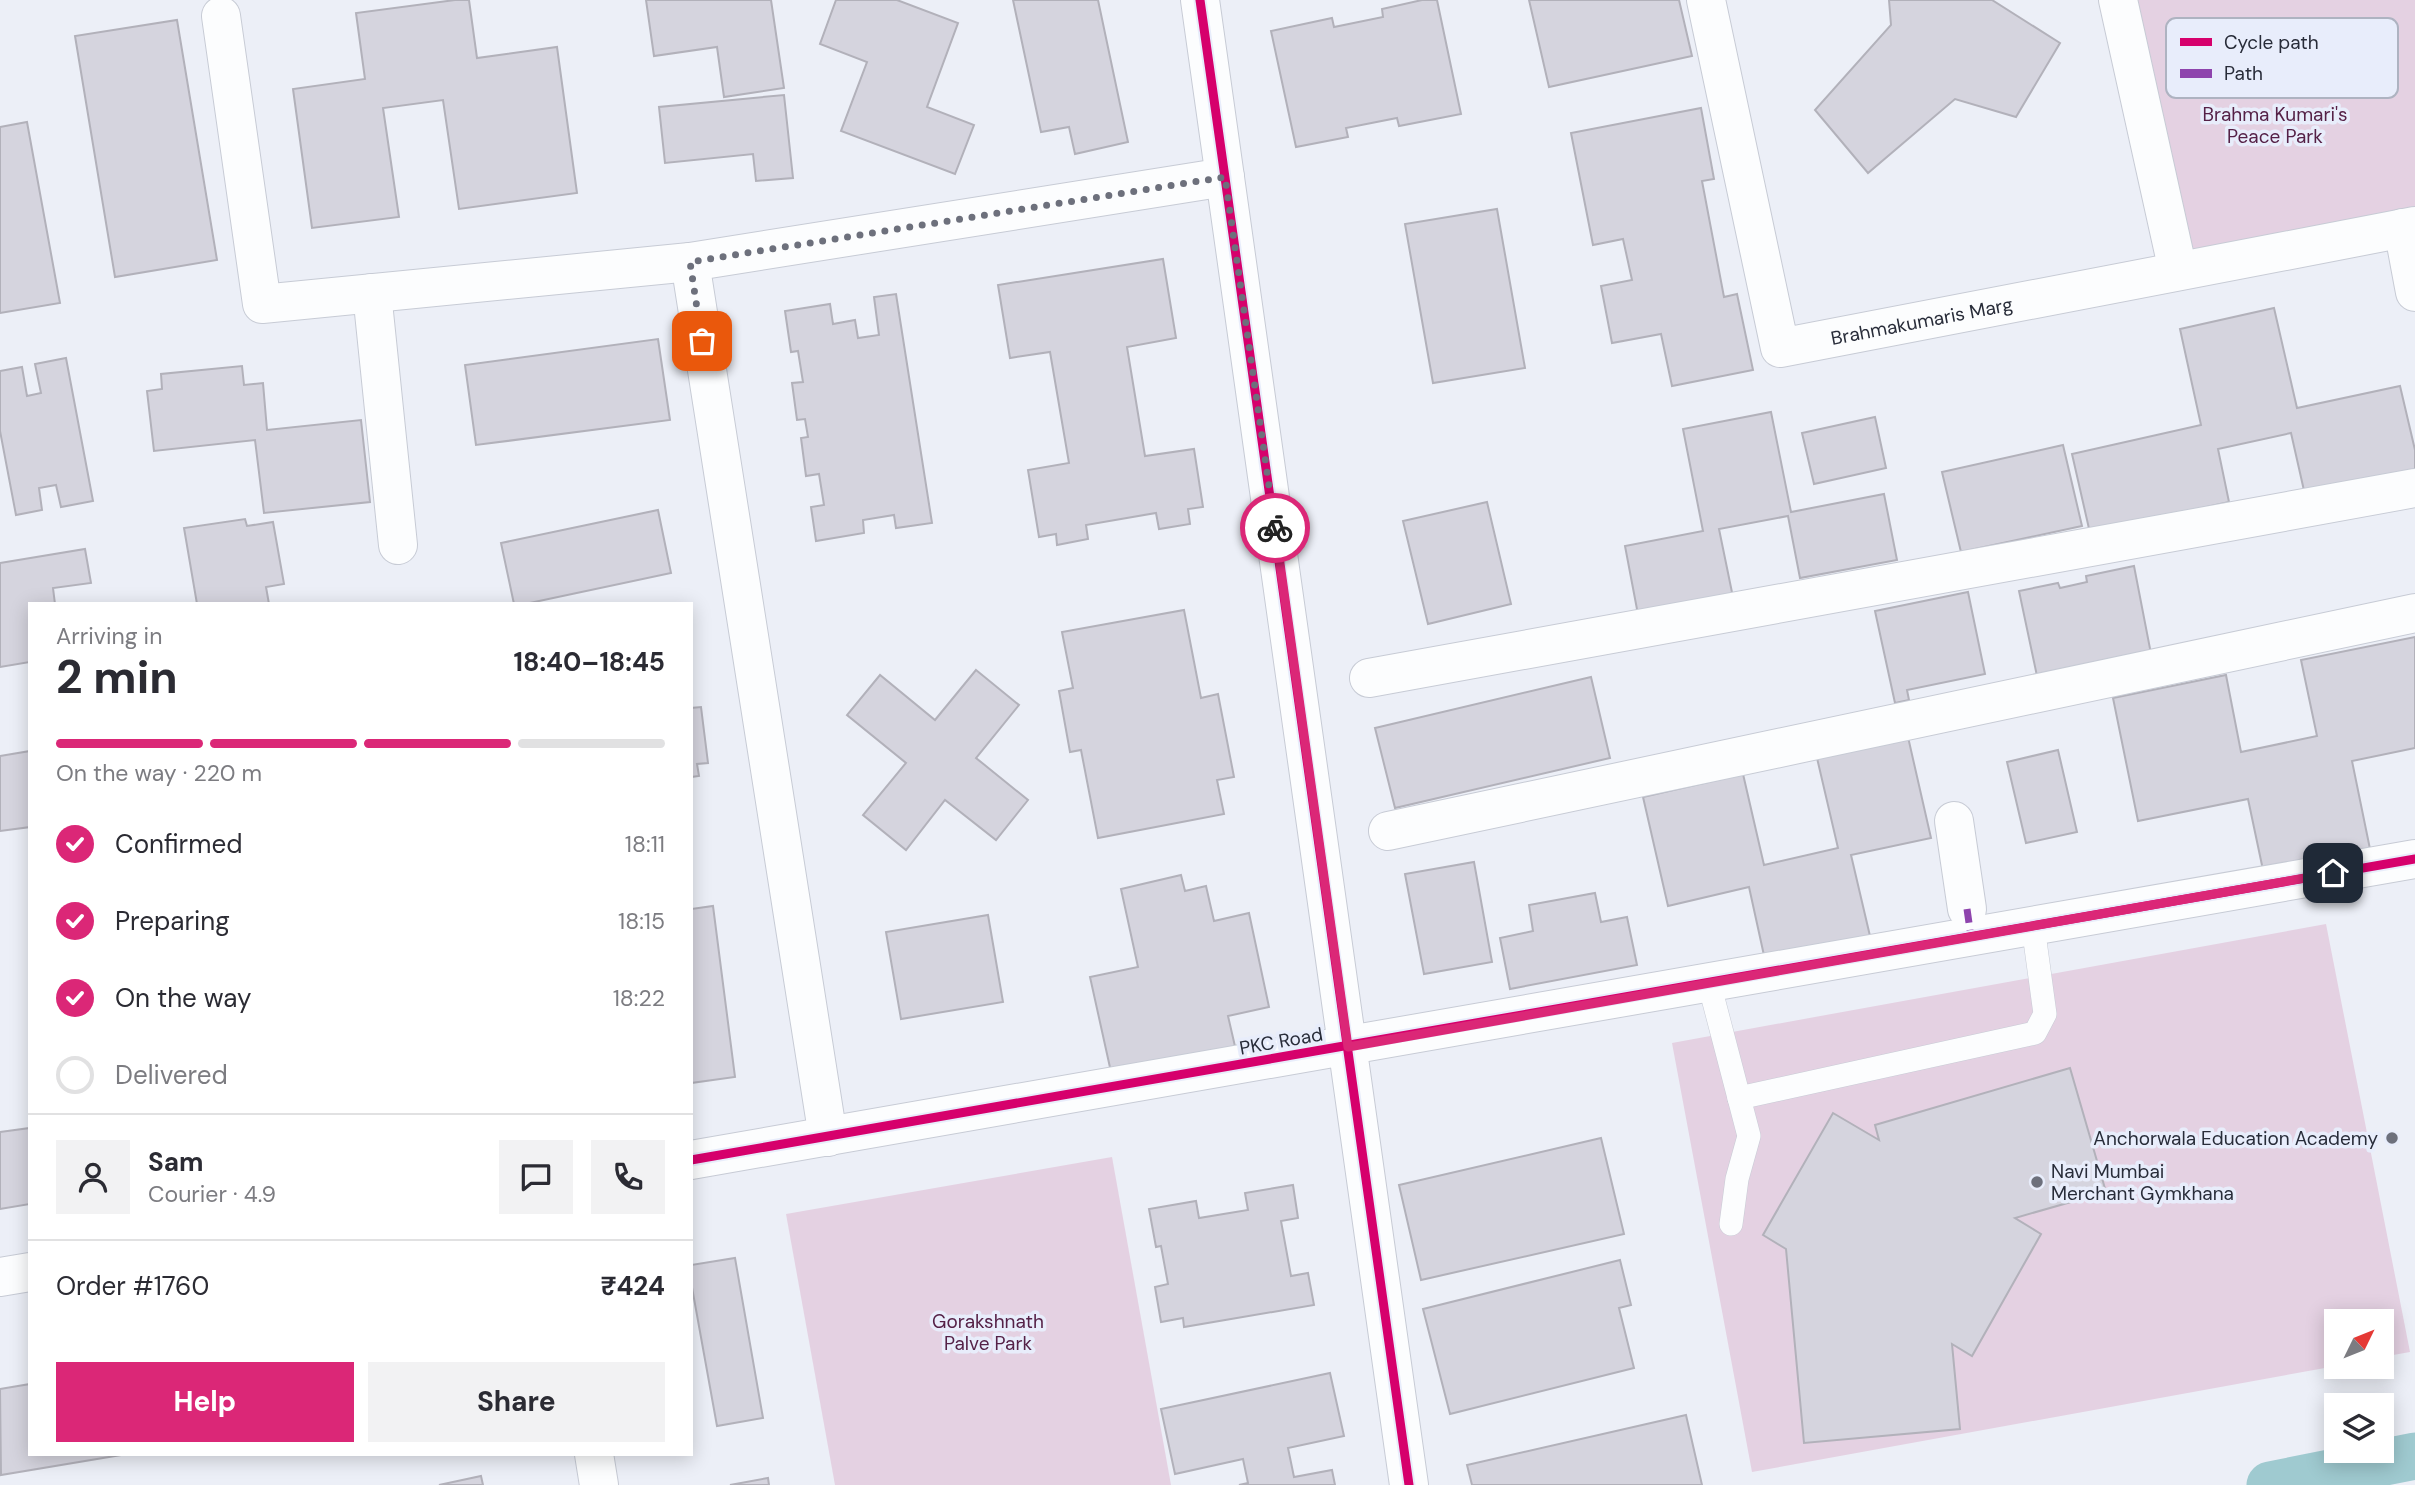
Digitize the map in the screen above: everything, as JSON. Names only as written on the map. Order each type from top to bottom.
[{"type":"street","points":[[1200,0],[1409,1485]]},
{"type":"street","name":"Brahmakumaris Marg","points":[[1706,0],[1780,348],[2409,227]]},
{"type":"street","points":[[2118,0],[2178,271]]},
{"type":"street","points":[[221,16],[262,304],[690,262],[1225,177]]},
{"type":"street","points":[[2409,227],[2415,292]]},
{"type":"street","points":[[690,262],[828,1137]]},
{"type":"street","points":[[372,293],[398,545]]},
{"type":"street","points":[[1369,678],[2415,488]]},
{"type":"street","points":[[1388,831],[2415,613]]},
{"type":"street","points":[[1954,821],[1967,909]]},
{"type":"street","name":"PKC Road","points":[[693,1160],[2415,859]]},
{"type":"street","points":[[0,1277],[28,1272]]},
{"type":"street","points":[[594,1456],[599,1485]]},
{"type":"lane","points":[[1739,1098],[2035,1033],[2045,1014],[2033,926]]},
{"type":"lane","points":[[1709,984],[1749,1136],[1737,1179],[1731,1224]]},
{"type":"green space","name":"Brahma Kumari's Peace Park","points":[[2118,0],[2415,0],[2415,226],[2178,271]]},
{"type":"green space","name":"Navi Mumbai Merchant Gymkhana","points":[[2326,924],[2410,1352],[2394,1355],[2394,1309],[2324,1309],[2324,1368],[1752,1472],[1672,1043]]},
{"type":"green space","name":"Gorakshnath Palve Park","points":[[1112,1157],[1171,1485],[835,1485],[786,1214]]},
{"type":"building","points":[[469,0],[477,58],[557,47],[577,193],[459,209],[443,100],[383,108],[399,217],[312,228],[293,89],[365,79],[356,13]]},
{"type":"building","points":[[646,0],[771,0],[784,88],[724,97],[717,47],[654,56]]},
{"type":"building","points":[[836,0],[897,0],[958,23],[927,107],[974,125],[955,174],[841,131],[867,62],[820,44]]},
{"type":"building","points":[[1013,0],[1098,0],[1128,142],[1075,154],[1069,127],[1041,132]]},
{"type":"building","points":[[1422,0],[1437,0],[1461,114],[1399,126],[1397,118],[1346,128],[1348,137],[1296,147],[1271,31],[1332,18],[1334,27],[1383,17],[1382,9]]},
{"type":"building","points":[[1529,0],[1679,0],[1692,56],[1549,87]]},
{"type":"building","points":[[1889,0],[1992,0],[2060,43],[2016,117],[1955,99],[1868,173],[1815,110],[1891,25]]},
{"type":"building","points":[[177,20],[217,260],[115,277],[75,36]]},
{"type":"building","points":[[784,95],[793,178],[756,181],[753,154],[665,163],[659,107]]},
{"type":"building","points":[[1701,108],[1714,179],[1702,181],[1724,297],[1737,294],[1753,370],[1672,386],[1661,334],[1612,343],[1601,286],[1632,280],[1623,239],[1593,245],[1571,133]]},
{"type":"building","points":[[27,122],[60,303],[0,313],[0,127]]},
{"type":"building","points":[[1497,209],[1525,368],[1433,383],[1405,224]]},
{"type":"building","points":[[1163,259],[1176,338],[1127,347],[1145,456],[1194,449],[1203,507],[1188,509],[1190,524],[1159,529],[1156,513],[1086,525],[1088,539],[1057,545],[1056,534],[1039,537],[1028,470],[1069,463],[1050,352],[1010,358],[998,285]]},
{"type":"building","points":[[896,294],[932,523],[896,528],[894,515],[863,520],[864,533],[816,541],[811,507],[824,505],[819,474],[806,476],[801,438],[808,437],[805,419],[797,420],[792,383],[803,382],[798,351],[791,352],[785,311],[830,304],[833,324],[855,320],[858,338],[879,335],[874,297]]},
{"type":"building","points":[[2274,308],[2297,408],[2400,386],[2415,450],[2415,470],[2305,495],[2291,433],[2218,449],[2229,502],[2090,533],[2072,454],[2201,425],[2180,329]]},
{"type":"building","points":[[658,339],[670,420],[476,445],[465,365]]},
{"type":"building","points":[[66,358],[93,501],[61,507],[56,485],[39,488],[42,510],[16,515],[0,431],[0,371],[22,367],[27,396],[41,393],[35,364]]},
{"type":"building","points":[[242,366],[244,385],[263,383],[267,430],[361,420],[370,502],[264,513],[255,440],[154,451],[147,391],[162,389],[161,374]]},
{"type":"building","points":[[1771,412],[1791,512],[1884,494],[1897,560],[1800,578],[1788,516],[1719,529],[1735,607],[1640,625],[1625,546],[1703,531],[1683,429]]},
{"type":"building","points":[[1875,417],[1886,468],[1814,484],[1802,433]]},
{"type":"building","points":[[2063,445],[2082,526],[1961,552],[1942,472]]},
{"type":"building","points":[[1487,502],[1511,604],[1428,624],[1403,521]]},
{"type":"building","points":[[658,510],[671,573],[534,602],[514,602],[501,543]]},
{"type":"building","points":[[245,519],[247,526],[273,522],[284,584],[266,587],[269,602],[197,602],[184,528]]},
{"type":"building","points":[[85,549],[91,583],[53,588],[55,602],[28,602],[28,662],[0,667],[0,563]]},
{"type":"building","points":[[2134,566],[2153,664],[2037,676],[2019,591],[2058,583],[2060,588],[2087,582],[2086,576]]},
{"type":"building","points":[[1968,592],[1985,674],[1907,690],[1909,700],[1895,703],[1875,611]]},
{"type":"building","points":[[1184,610],[1201,698],[1218,694],[1234,777],[1217,780],[1224,814],[1098,838],[1081,750],[1070,752],[1059,691],[1073,688],[1062,632]]},
{"type":"building","points":[[2415,637],[2415,748],[2352,761],[2370,849],[2263,870],[2248,799],[2138,821],[2113,698],[2226,675],[2241,752],[2317,736],[2301,660]]},
{"type":"building","points":[[976,670],[1019,705],[976,758],[1028,800],[996,840],[945,800],[906,850],[863,815],[906,763],[847,715],[880,675],[935,720]]},
{"type":"building","points":[[1591,677],[1610,758],[1395,808],[1375,728]]},
{"type":"building","points":[[701,707],[708,763],[697,764],[699,776],[693,777],[693,708]]},
{"type":"building","points":[[1908,737],[1931,838],[1851,855],[1870,936],[1765,960],[1749,887],[1668,906],[1643,797],[1743,774],[1764,865],[1838,848],[1817,758]]},
{"type":"building","points":[[2058,750],[2077,832],[2026,843],[2007,762]]},
{"type":"building","points":[[28,751],[28,827],[0,831],[0,756]]},
{"type":"building","points":[[1474,862],[1492,962],[1424,974],[1405,874]]},
{"type":"building","points":[[1181,875],[1185,891],[1206,886],[1214,921],[1249,913],[1269,1007],[1228,1016],[1237,1055],[1113,1081],[1090,977],[1138,967],[1121,889]]},
{"type":"building","points":[[1595,893],[1601,922],[1627,917],[1637,965],[1510,989],[1500,938],[1533,931],[1529,905]]},
{"type":"building","points":[[713,906],[735,1077],[693,1083],[693,909]]},
{"type":"building","points":[[988,915],[1003,1002],[901,1019],[886,932]]},
{"type":"building","points":[[2070,1068],[2106,1192],[2015,1218],[2041,1234],[1972,1356],[1952,1344],[1960,1429],[1804,1443],[1786,1249],[1763,1235],[1833,1113],[1879,1140],[1875,1125]]},
{"type":"building","points":[[28,1128],[28,1204],[0,1209],[0,1132]]},
{"type":"building","points":[[1601,1138],[1624,1234],[1421,1280],[1399,1185]]},
{"type":"building","points":[[1293,1185],[1298,1218],[1281,1221],[1291,1276],[1308,1273],[1314,1305],[1184,1327],[1183,1318],[1161,1322],[1155,1287],[1168,1284],[1161,1246],[1156,1247],[1149,1209],[1196,1201],[1199,1218],[1248,1210],[1245,1193]]},
{"type":"building","points":[[735,1258],[763,1418],[717,1426],[693,1293],[693,1265]]},
{"type":"building","points":[[1620,1260],[1631,1305],[1619,1308],[1634,1368],[1450,1414],[1423,1309]]},
{"type":"building","points":[[1330,1373],[1344,1436],[1288,1448],[1294,1477],[1332,1470],[1335,1485],[1239,1485],[1248,1483],[1243,1459],[1175,1474],[1161,1409]]},
{"type":"building","points":[[28,1384],[28,1456],[115,1456],[1,1475],[0,1389]]},
{"type":"building","points":[[1686,1415],[1702,1485],[1472,1485],[1467,1465]]},
{"type":"building","points":[[481,1476],[483,1485],[439,1485]]},
{"type":"building","points":[[768,1478],[769,1485],[730,1485]]},
{"type":"waterway","points":[[2270,1485],[2415,1456]]},
{"type":"marked path","points":[[1967,909],[1971,937]]},
{"type":"cycle path","points":[[1200,0],[1409,1485]]},
{"type":"cycle path","points":[[693,1160],[2415,859]]},
{"type":"way so far","points":[[702,341],[690,262],[1225,177],[1275,528]]},
{"type":"place","name":"Anchorwala Education Academy","points":[[2392,1138]]},
{"type":"place","name":"Navi Mumbai Merchant Gymkhana","points":[[2037,1182]]},
{"type":"route","points":[[1275,528],[1348,1047],[2333,873]]}]
